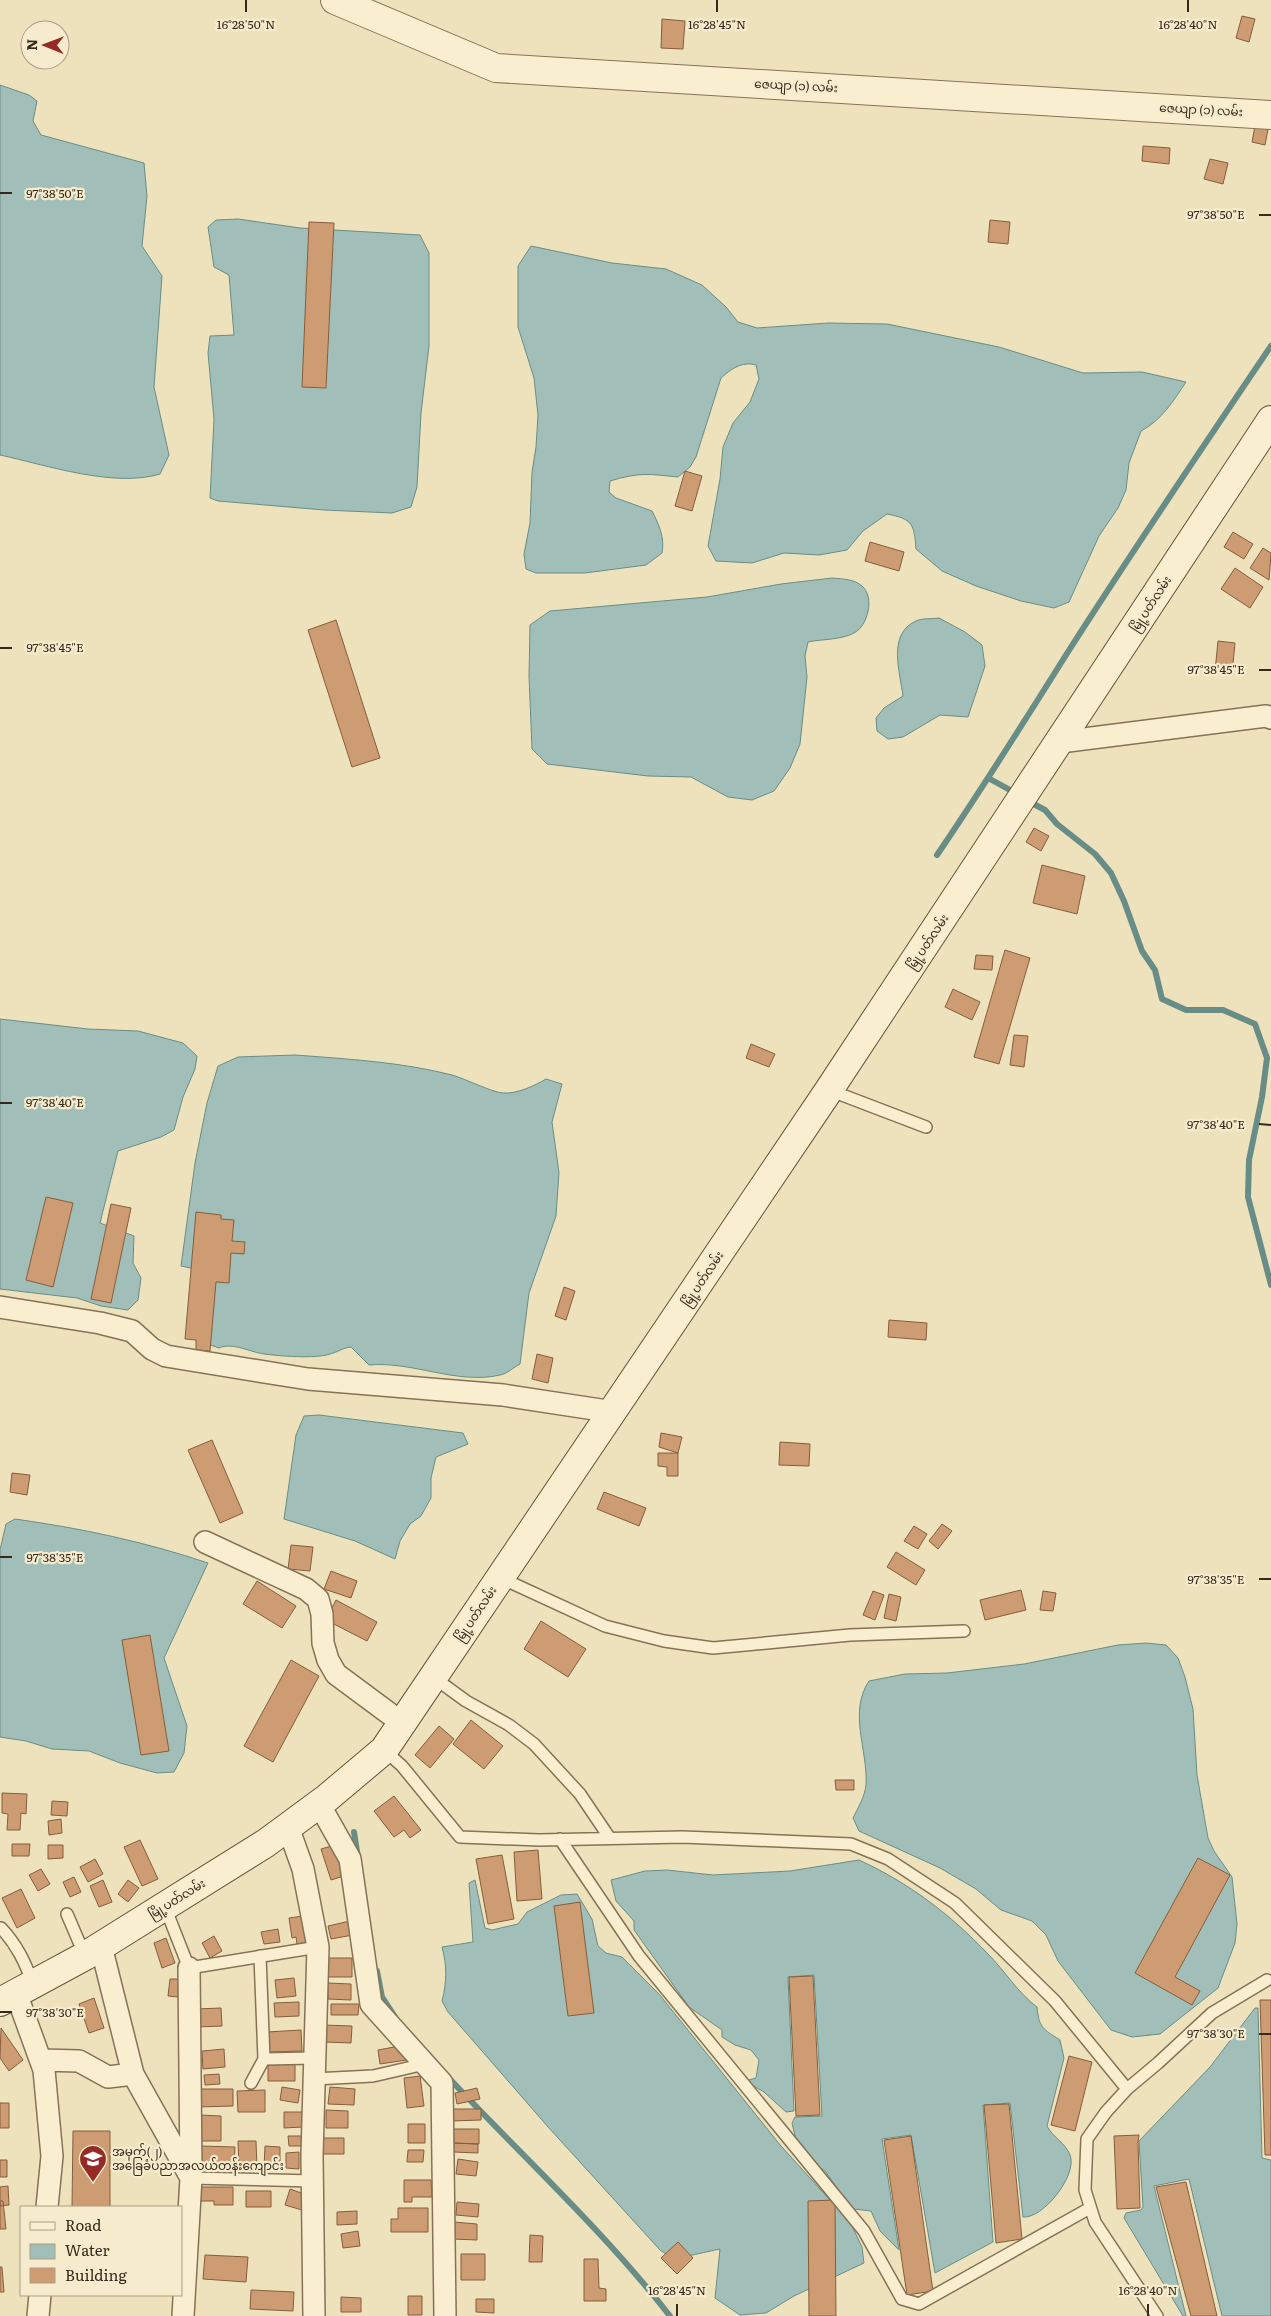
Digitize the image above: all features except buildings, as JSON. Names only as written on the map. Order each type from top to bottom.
[{"type":"main road","name":"ဇေယျာ (၁) လမ်း","points":[[335,0],[496,68],[1271,114]]},
{"type":"main road","name":"မြို့ပတ်လမ်း","points":[[16,1993],[93,1951],[165,1907],[288,1827],[384,1750],[614,1412],[829,1090],[1271,420]]},
{"type":"street","points":[[1060,742],[1269,715]]},
{"type":"street","points":[[0,1307],[100,1323],[132,1331],[152,1349],[166,1356],[308,1379],[502,1395],[614,1412]]},
{"type":"street","points":[[205,1542],[306,1589],[318,1599],[322,1614],[324,1643],[328,1660],[336,1674],[402,1723]]},
{"type":"street","points":[[319,1804],[350,1860],[371,2004],[442,2083],[445,2316]]},
{"type":"street","points":[[288,1827],[303,1870],[318,1947],[314,2058],[314,2316]]},
{"type":"street","points":[[93,1951],[133,2074],[191,2178]]},
{"type":"street","points":[[183,2316],[191,2178],[189,1968]]},
{"type":"street","points":[[16,1993],[44,2070],[52,2156],[47,2206]]},
{"type":"street","points":[[41,2060],[79,2061],[108,2076],[133,2074]]},
{"type":"street","points":[[38,2316],[40,2296]]},
{"type":"lane","points":[[829,1090],[926,1127]]},
{"type":"lane","points":[[501,1578],[605,1626],[664,1641],[713,1648],[850,1635],[964,1631]]},
{"type":"lane","points":[[433,1677],[466,1701],[509,1725],[534,1744],[580,1794],[610,1837]]},
{"type":"lane","points":[[384,1750],[402,1766],[460,1837],[560,1839],[683,1837],[851,1844],[888,1859],[955,1903],[1054,2001],[1127,2089]]},
{"type":"lane","points":[[560,1839],[639,1956],[864,2231],[902,2299],[919,2304],[1090,2208]]},
{"type":"lane","points":[[165,1907],[189,1968],[318,1947]]},
{"type":"lane","points":[[67,1914],[93,1951]]},
{"type":"lane","points":[[0,1928],[14,1941],[25,1960],[16,1993]]},
{"type":"lane","points":[[251,2083],[264,2059],[260,1956]]},
{"type":"lane","points":[[1157,2316],[1096,2222],[1090,2208],[1086,2190],[1087,2140],[1106,2112],[1127,2089],[1158,2064],[1212,2013],[1267,1980]]},
{"type":"lane","points":[[264,2059],[314,2058]]},
{"type":"lane","points":[[314,2080],[373,2076],[425,2064]]},
{"type":"lane","points":[[191,2178],[313,2181]]},
{"type":"water","points":[[0,85],[29,95],[37,101],[33,121],[41,135],[144,163],[147,196],[142,246],[162,276],[154,387],[169,455],[160,474],[142,478],[101,477],[0,455]]},
{"type":"water","points":[[238,219],[300,228],[420,235],[429,253],[429,346],[421,413],[417,487],[411,507],[392,513],[324,510],[218,501],[210,498],[214,419],[208,353],[210,336],[234,335],[229,275],[214,267],[208,227],[216,220]]},
{"type":"water","points":[[531,246],[612,263],[666,269],[702,285],[726,307],[738,322],[757,328],[828,323],[887,324],[999,347],[1083,373],[1142,372],[1186,382],[1172,403],[1161,415],[1141,431],[1129,463],[1126,490],[1118,508],[1099,536],[1069,602],[1054,608],[1021,601],[976,586],[942,571],[916,549],[911,524],[902,518],[887,514],[863,531],[847,550],[819,555],[784,553],[752,563],[716,561],[708,546],[720,479],[723,447],[733,423],[750,402],[759,379],[756,365],[751,364],[741,365],[721,378],[696,457],[690,467],[678,477],[644,474],[610,481],[609,492],[616,498],[652,511],[662,536],[662,553],[646,565],[585,573],[536,573],[526,569],[524,554],[530,523],[532,472],[538,415],[534,378],[518,327],[518,266]]},
{"type":"water","points":[[832,578],[852,581],[862,586],[868,597],[868,611],[863,624],[854,633],[837,638],[808,642],[805,656],[807,677],[800,744],[790,768],[774,791],[752,800],[728,797],[691,777],[648,776],[547,764],[532,749],[529,676],[530,625],[550,611],[707,597],[781,584]]},
{"type":"water","points":[[939,618],[965,632],[982,645],[985,666],[968,717],[940,715],[903,737],[888,739],[877,731],[876,718],[884,708],[903,696],[898,665],[898,644],[901,635],[907,627],[916,621]]},
{"type":"water","points":[[0,1019],[88,1029],[138,1031],[183,1043],[197,1056],[195,1069],[183,1097],[174,1130],[161,1137],[118,1151],[100,1223],[134,1236],[133,1263],[141,1278],[138,1300],[128,1310],[101,1306],[77,1298],[0,1289]]},
{"type":"water","points":[[295,1055],[413,1067],[452,1075],[503,1093],[520,1091],[546,1079],[562,1084],[552,1122],[559,1173],[556,1216],[529,1293],[520,1364],[503,1374],[468,1377],[402,1366],[369,1365],[351,1347],[324,1356],[297,1357],[264,1354],[230,1346],[219,1348],[202,1342],[209,1272],[181,1266],[195,1163],[207,1103],[218,1066],[238,1057]]},
{"type":"water","points":[[319,1415],[463,1433],[468,1444],[436,1457],[431,1478],[431,1498],[421,1516],[410,1524],[400,1541],[395,1559],[355,1541],[284,1519],[296,1435],[304,1416]]},
{"type":"water","points":[[15,1519],[113,1536],[208,1563],[164,1658],[187,1726],[184,1753],[174,1772],[157,1773],[120,1763],[89,1751],[52,1749],[26,1741],[0,1737],[0,1550],[6,1524]]},
{"type":"water","points":[[1146,1643],[1166,1645],[1178,1658],[1185,1677],[1193,1709],[1197,1775],[1208,1838],[1214,1851],[1232,1877],[1237,1924],[1235,1943],[1218,1988],[1160,2034],[1132,2037],[1111,2030],[1058,1961],[1046,1935],[1032,1921],[1001,1910],[976,1889],[940,1868],[859,1831],[853,1818],[863,1798],[866,1785],[859,1718],[863,1693],[869,1681],[905,1674],[947,1673],[1024,1664],[1118,1645]]},
{"type":"water","points":[[859,1860],[912,1889],[974,1939],[1037,2007],[1039,2019],[1043,2027],[1060,2040],[1064,2058],[1047,2126],[1070,2155],[1069,2173],[1064,2184],[1049,2204],[1031,2216],[1023,2217],[1010,2103],[983,2105],[993,2242],[935,2273],[911,2135],[882,2139],[899,2250],[880,2231],[871,2211],[854,2209],[825,2171],[813,2164],[797,2144],[792,2123],[795,2117],[822,2116],[814,1975],[788,1977],[794,2111],[786,2112],[764,2092],[745,2081],[756,2078],[759,2060],[751,2050],[735,2045],[722,2037],[722,2030],[689,2007],[634,1930],[634,1921],[616,1901],[611,1880],[645,1871],[667,1870],[713,1875],[790,1871]]},
{"type":"water","points":[[475,1880],[485,1928],[492,1930],[518,1924],[527,1912],[561,1895],[577,1894],[592,1919],[598,1946],[606,1953],[622,1957],[659,1994],[781,2146],[850,2222],[862,2247],[864,2263],[794,2296],[766,2313],[740,2315],[715,2298],[720,2249],[674,2259],[660,2250],[549,2128],[448,2012],[442,2001],[446,1974],[442,1947],[473,1942],[469,1883]]},
{"type":"water","points":[[1255,2008],[1258,2008],[1262,2158],[1271,2160],[1271,2316],[1222,2316],[1189,2179],[1154,2186],[1186,2316],[1183,2316],[1124,2218],[1126,2213],[1141,2210],[1143,2207],[1139,2141],[1210,2067]]},
{"type":"waterway","points":[[937,855],[1193,461],[1271,346]]},
{"type":"waterway","points":[[990,779],[1017,794]]},
{"type":"waterway","points":[[1028,801],[1045,810],[1057,824],[1095,854],[1111,873],[1124,901],[1142,951],[1155,970],[1162,999],[1186,1010],[1223,1010],[1255,1024],[1267,1058],[1262,1097],[1249,1160],[1248,1197],[1271,1285]]},
{"type":"waterway","points":[[354,1832],[358,1858]]},
{"type":"waterway","points":[[377,1971],[382,1997],[395,2017]]},
{"type":"waterway","points":[[446,2075],[617,2253],[670,2316]]},
{"type":"place","name":"အမှတ်(၂) အခြေခံပညာအလယ်တန်းကျောင်း","points":[[93,2183]]}]
